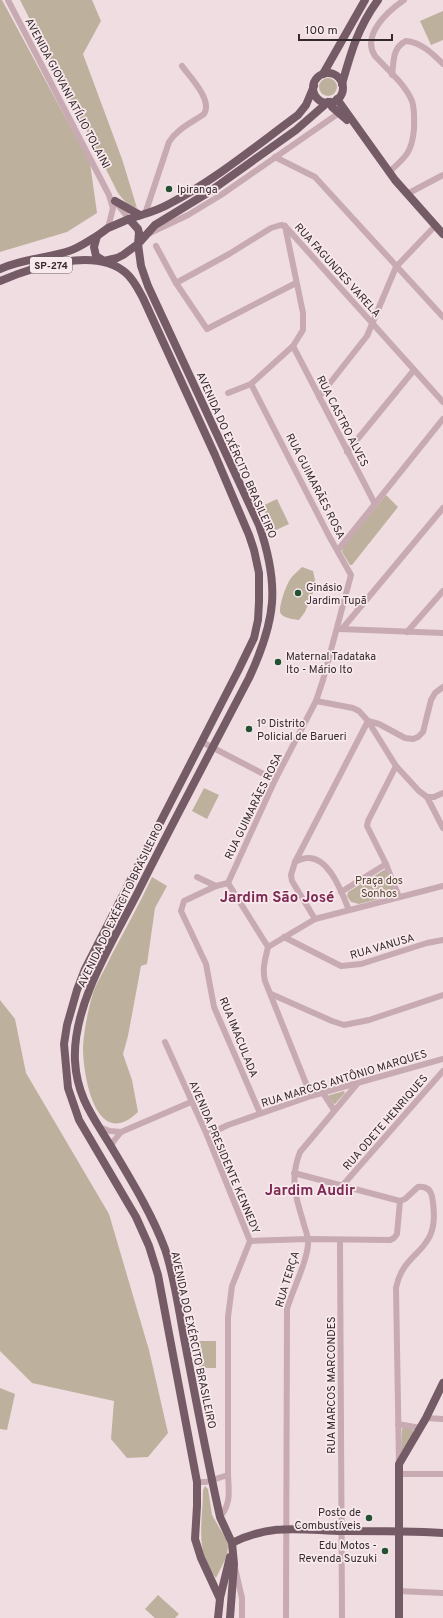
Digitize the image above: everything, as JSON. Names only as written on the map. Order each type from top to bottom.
[{"type":"main road","points":[[365,0],[323,74],[317,79],[306,104],[298,115],[221,172],[169,204],[131,221],[108,228],[97,236],[94,251],[96,256],[104,261],[117,258],[138,244],[155,225],[203,196],[296,130],[342,92],[343,81],[354,43],[367,16],[378,0]]},
{"type":"main road","points":[[323,74],[335,74],[343,81]]},
{"type":"main road","points":[[314,86],[316,96],[320,99],[331,101],[355,126],[389,172],[443,234]]},
{"type":"main road","points":[[331,101],[332,107],[355,126]]},
{"type":"main road","points":[[112,198],[143,215]]},
{"type":"main road","points":[[131,221],[139,233],[138,244]]},
{"type":"main road","name":"SP-274","points":[[0,268],[47,255],[69,251],[78,248],[97,236]]},
{"type":"main road","name":"AVENIDA DO EXÉRCITO BRASILEIRO","points":[[138,244],[140,266],[148,286],[259,525],[270,566],[273,602],[266,638],[249,678],[213,749],[176,816],[94,978],[80,1017],[76,1041],[75,1061],[82,1097],[90,1115],[99,1127],[141,1200],[165,1249],[176,1295],[211,1480],[220,1517],[232,1543],[234,1564],[230,1618]]},
{"type":"main road","name":"SP-274","points":[[0,282],[44,267],[75,260],[104,261]]},
{"type":"main road","name":"AVENIDA DO EXÉRCITO BRASILEIRO","points":[[104,261],[126,273],[134,282],[143,298],[247,530],[254,550],[259,573],[260,602],[254,638],[96,947],[77,990],[67,1025],[64,1044],[68,1088],[75,1111],[136,1217],[149,1246],[158,1275],[197,1482],[198,1506],[195,1532],[196,1545],[200,1558],[220,1598]]},
{"type":"main road","points":[[75,1111],[90,1115]]},
{"type":"main road","points":[[399,1618],[399,1464],[426,1418],[443,1383]]},
{"type":"main road","points":[[218,1618],[222,1586],[229,1566],[232,1543],[246,1536],[263,1531],[286,1529],[443,1533]]},
{"type":"street","name":"AVENIDA GIOVANI ATÍLIO TOLAINI","points":[[8,0],[112,198]]},
{"type":"street","points":[[389,172],[406,157],[412,146],[414,112],[412,102],[407,93],[375,56],[371,50],[370,44],[378,25],[393,8],[404,0]]},
{"type":"street","points":[[392,75],[396,49],[398,45],[406,41],[417,43],[434,54],[443,64]]},
{"type":"street","points":[[143,215],[169,142],[180,129],[204,114],[206,111],[207,105],[203,95],[182,66]]},
{"type":"street","points":[[147,235],[188,215],[221,195],[339,113]]},
{"type":"street","points":[[275,157],[314,177],[443,317]]},
{"type":"street","points":[[407,194],[443,175]]},
{"type":"street","points":[[112,198],[131,221]]},
{"type":"street","points":[[108,228],[113,208],[112,198]]},
{"type":"street","name":"RUA FAGUNDES VARELA","points":[[176,283],[229,254],[271,228],[281,225],[285,226],[443,402]]},
{"type":"street","points":[[228,393],[252,384],[293,346],[303,330],[304,322],[285,226]]},
{"type":"street","points":[[319,397],[364,341],[396,267],[435,226]]},
{"type":"street","points":[[156,246],[176,283],[207,329],[296,283]]},
{"type":"street","name":"RUA CASTRO ALVES","points":[[293,346],[375,504]]},
{"type":"street","points":[[347,452],[414,370]]},
{"type":"street","name":"RUA GUIMARÃES ROSA","points":[[228,883],[275,780],[316,701],[339,629],[351,575],[252,384]]},
{"type":"street","points":[[338,550],[443,419]]},
{"type":"street","points":[[339,629],[443,508]]},
{"type":"street","points":[[407,632],[443,591]]},
{"type":"street","points":[[339,629],[443,633]]},
{"type":"street","points":[[368,721],[379,724],[405,738],[413,739],[418,737],[423,732],[430,700],[435,693],[443,687]]},
{"type":"street","points":[[316,701],[353,708],[359,711],[368,721],[396,766],[419,791],[427,797],[443,828]]},
{"type":"street","points":[[315,919],[292,881],[291,875],[295,862],[368,721]]},
{"type":"street","points":[[202,742],[275,780]]},
{"type":"street","points":[[396,766],[368,821],[367,826],[386,864],[399,897]]},
{"type":"street","points":[[427,797],[434,797],[443,793]]},
{"type":"street","points":[[295,862],[307,858],[314,858],[322,862],[333,877],[349,910]]},
{"type":"street","points":[[341,892],[386,864]]},
{"type":"street","points":[[197,877],[216,886]]},
{"type":"street","points":[[228,883],[268,947]]},
{"type":"street","name":"RUA IMACULADA","points":[[228,883],[216,886],[184,901],[181,910],[206,964],[214,1006],[260,1113]]},
{"type":"street","points":[[311,1096],[265,981],[263,972],[268,947],[315,919],[443,886]]},
{"type":"street","name":"RUA VANUSA","points":[[284,937],[341,966],[361,964],[427,943],[443,940]]},
{"type":"street","points":[[271,994],[317,1015],[344,1025],[369,1020],[443,995]]},
{"type":"street","name":"AVENIDA PRESIDENTE KENNEDY","points":[[165,1042],[207,1135],[250,1240],[232,1286],[228,1317],[228,1475],[230,1497],[225,1511],[220,1517]]},
{"type":"street","name":"RUA MARCOS ANTÔNIO MARQUES","points":[[207,1135],[228,1125],[311,1096],[443,1059]]},
{"type":"street","name":"RUA ODETE HENRIQUES","points":[[342,1186],[443,1071]]},
{"type":"street","name":"RUA TERÇA","points":[[286,1618],[287,1309],[302,1268],[308,1239],[296,1198],[293,1183],[294,1173],[300,1152],[357,1084]]},
{"type":"street","points":[[323,1093],[334,1110]]},
{"type":"street","points":[[111,1148],[113,1142],[121,1132],[191,1102]]},
{"type":"street","points":[[99,1127],[110,1131],[121,1132]]},
{"type":"street","points":[[294,1173],[400,1201],[405,1199],[418,1187],[425,1188],[431,1193],[436,1219],[429,1242],[401,1272],[396,1288],[399,1464]]},
{"type":"street","points":[[250,1240],[390,1240],[397,1234],[400,1201]]},
{"type":"street","points":[[436,1219],[443,1222]]},
{"type":"street","name":"RUA MARCOS MARCONDES","points":[[340,1240],[342,1618]]},
{"type":"street","points":[[426,1418],[443,1419]]},
{"type":"street","points":[[398,1424],[420,1428]]},
{"type":"street","points":[[398,1474],[443,1474]]},
{"type":"street","points":[[197,1482],[206,1482],[228,1475]]},
{"type":"street","points":[[234,1564],[242,1598],[242,1618]]},
{"type":"street","points":[[398,1591],[443,1593]]},
{"type":"green space","points":[[0,0],[2,0],[90,163],[97,213],[67,232],[0,252]]},
{"type":"green space","points":[[20,0],[92,0],[101,21],[83,54],[122,159],[137,208],[131,206],[118,193]]},
{"type":"green space","points":[[443,11],[443,40],[431,45],[420,21]]},
{"type":"green space","points":[[328,78],[334,81],[337,87],[334,93],[328,96],[322,93],[319,87],[322,81]]},
{"type":"green space","points":[[386,495],[398,507],[352,565],[350,565],[342,552],[343,547]]},
{"type":"green space","points":[[277,499],[289,524],[274,531],[262,506]]},
{"type":"green space","name":"Ginásio Jardim Tupã","points":[[302,567],[313,571],[316,585],[305,612],[299,620],[283,616],[280,611],[280,607],[289,581]]},
{"type":"green space","points":[[204,788],[219,795],[207,819],[192,811]]},
{"type":"green space","name":"Praça dos Sonhos","points":[[386,870],[396,893],[394,895],[359,904],[351,902],[347,896],[348,892]]},
{"type":"green space","points":[[152,877],[167,886],[155,908],[147,964],[141,966],[128,1036],[123,1054],[132,1080],[138,1112],[124,1122],[112,1123],[102,1117],[89,1091],[83,1047],[85,1027],[93,993]]},
{"type":"green space","points":[[0,1000],[15,1019],[26,1073],[109,1214],[149,1350],[168,1433],[148,1457],[127,1458],[111,1439],[114,1401],[32,1383],[0,1351]]},
{"type":"green space","points":[[344,1091],[345,1093],[335,1104],[328,1096],[330,1095]]},
{"type":"green space","points":[[199,1341],[216,1341],[216,1368],[199,1368]]},
{"type":"green space","points":[[0,1388],[15,1394],[7,1430],[0,1429]]},
{"type":"green space","points":[[403,1427],[412,1428],[414,1432],[401,1453],[402,1430]]},
{"type":"green space","points":[[205,1486],[208,1489],[212,1515],[226,1539],[228,1546],[227,1556],[216,1578],[209,1568],[202,1547],[201,1524],[203,1490]]},
{"type":"green space","points":[[158,1595],[179,1614],[175,1618],[155,1618],[145,1609]]},
{"type":"place","name":"Ipiranga","points":[[169,189]]},
{"type":"place","name":"Ginásio Jardim Tupã","points":[[298,593]]},
{"type":"place","name":"Maternal Tadataka Ito - Mário Ito","points":[[278,662]]},
{"type":"place","name":"1º Distrito Policial de Barueri","points":[[249,729]]},
{"type":"place","name":"Posto de Combustíveis","points":[[369,1518]]},
{"type":"place","name":"Edu Motos - Revenda Suzuki","points":[[385,1551]]},
{"type":"district","name":"Jardim São José","points":[[277,897]]},
{"type":"district","name":"Jardim Audir","points":[[310,1190]]}]
